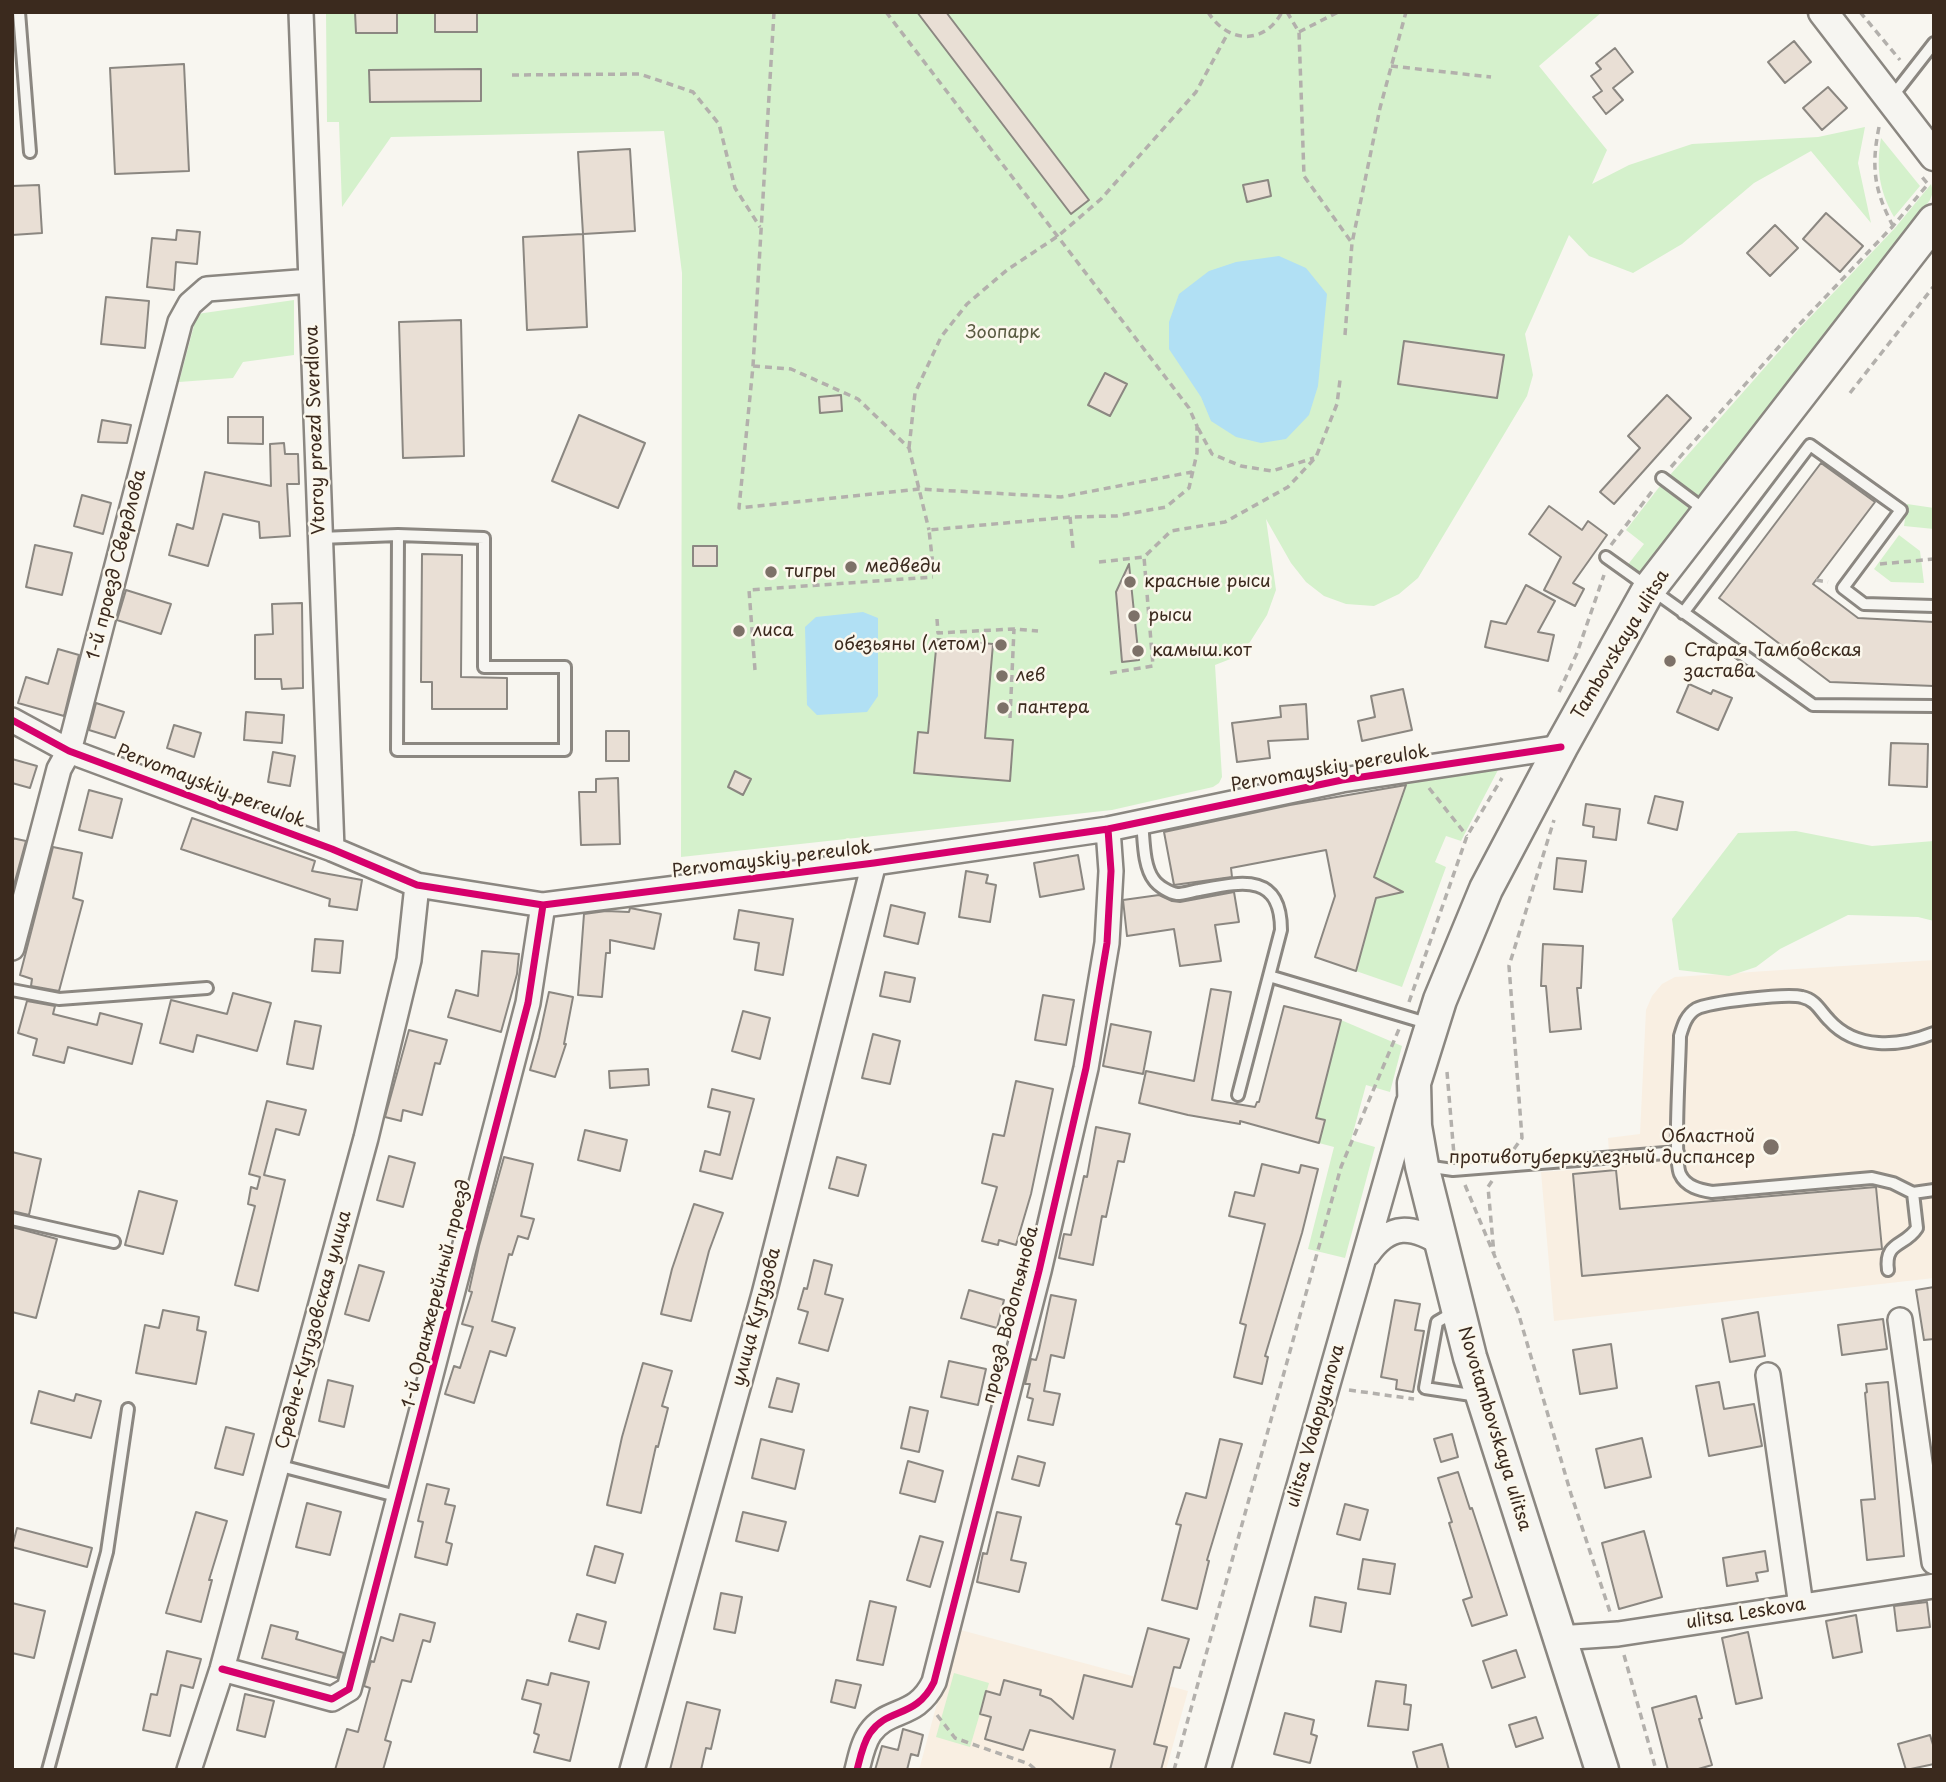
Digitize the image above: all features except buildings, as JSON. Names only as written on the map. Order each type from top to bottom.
[{"type":"main road","name":"Tambovskaya ulitsa","points":[[1413,1083],[1418,1020],[1440,1000],[1486,889],[1649,589],[1934,221]]},
{"type":"main road","name":"Novotambovskaya ulitsa","points":[[1413,1083],[1415,1126],[1422,1166],[1458,1310],[1482,1397],[1602,1770]]},
{"type":"street","name":"Vtoroy proezd Sverdlova","points":[[301,12],[332,849]]},
{"type":"street","points":[[1823,12],[1934,156]]},
{"type":"street","name":"1-й проезд Свердлова","points":[[12,948],[59,769],[69,751],[180,322],[190,304],[206,289],[311,281]]},
{"type":"street","name":"Pervomayskiy pereulok","points":[[12,720],[69,751],[332,849],[417,885],[543,905],[874,863],[1108,829],[1342,780],[1561,747]]},
{"type":"street","name":"проезд Водопьянова","points":[[917,1706],[928,1695],[934,1682],[1039,1271],[1086,1068],[1107,943],[1111,871],[1108,829]]},
{"type":"street","name":"улица Кутузова","points":[[632,1770],[764,1294],[874,863]]},
{"type":"street","name":"Средне-Кутузовская улица","points":[[189,1770],[222,1669],[366,1138],[409,960],[417,885]]},
{"type":"street","name":"1-й Оранжерейный проезд","points":[[222,1669],[332,1699],[349,1689],[528,1003],[543,905]]},
{"type":"street","name":"ulitsa Vodopyanova","points":[[1218,1770],[1413,1083]]},
{"type":"street","points":[[1364,1260],[1388,1233],[1417,1231],[1443,1245]]},
{"type":"street","points":[[1900,1320],[1934,1562]]},
{"type":"street","points":[[1768,1375],[1801,1606]]},
{"type":"street","name":"ulitsa Leskova","points":[[1558,1638],[1618,1634],[1934,1586]]},
{"type":"street","points":[[856,1770],[870,1732],[884,1720],[917,1706]]},
{"type":"lane","points":[[19,12],[30,152]]},
{"type":"lane","points":[[1891,99],[1934,43]]},
{"type":"lane","points":[[1683,613],[1810,445],[1901,510],[1843,588],[1864,604],[1934,606]]},
{"type":"lane","points":[[1662,478],[1708,512]]},
{"type":"lane","points":[[320,538],[398,536],[484,538],[484,667],[565,667],[565,750],[397,750],[398,536]]},
{"type":"lane","points":[[1606,558],[1813,705],[1934,706]]},
{"type":"lane","points":[[1142,822],[1149,871],[1155,882],[1169,891],[1177,894],[1237,883],[1256,884],[1272,894],[1281,910],[1281,930],[1238,1095]]},
{"type":"lane","points":[[1269,976],[1418,1020]]},
{"type":"lane","points":[[12,990],[58,999],[207,988]]},
{"type":"lane","points":[[1934,1033],[1903,1041],[1858,1041],[1840,1032],[1817,1004],[1803,997],[1786,995],[1707,1005],[1695,1010],[1685,1022],[1681,1036],[1678,1152],[1679,1172],[1685,1182],[1712,1192],[1872,1178],[1893,1183],[1913,1193],[1934,1190]]},
{"type":"lane","points":[[1422,1166],[1459,1170],[1678,1152]]},
{"type":"lane","points":[[1888,1270],[1889,1251],[1917,1228],[1913,1193]]},
{"type":"lane","points":[[12,1219],[114,1242]]},
{"type":"lane","points":[[1458,1310],[1437,1322],[1425,1388],[1482,1397]]},
{"type":"lane","points":[[48,1770],[107,1552],[128,1409]]},
{"type":"lane","points":[[277,1465],[401,1497]]},
{"type":"path","points":[[774,12],[753,366],[739,508],[919,489],[1061,496],[1192,472]]},
{"type":"path","points":[[886,12],[1189,408],[1212,454],[1241,466],[1272,471],[1316,457]]},
{"type":"path","points":[[1208,12],[1216,25],[1241,37],[1255,36],[1268,30],[1284,12],[1299,33],[1304,176],[1352,243]]},
{"type":"path","points":[[1299,33],[1338,12]]},
{"type":"path","points":[[1345,335],[1352,243],[1380,108],[1406,12]]},
{"type":"path","points":[[1860,12],[1901,62]]},
{"type":"path","points":[[933,566],[929,530],[908,448],[915,393],[941,337],[967,304],[997,278],[1058,236],[1101,200],[1196,92],[1228,33]]},
{"type":"path","points":[[1391,66],[1491,77]]},
{"type":"path","points":[[512,75],[640,74],[693,92],[719,124],[735,188],[761,229]]},
{"type":"path","points":[[1880,125],[1874,154],[1875,177],[1880,199],[1893,226]]},
{"type":"path","points":[[1557,697],[1601,588],[1607,550],[1662,478],[1794,330],[1893,226],[1928,184]]},
{"type":"path","points":[[1850,393],[1934,286]]},
{"type":"path","points":[[753,366],[790,369],[858,399],[908,448]]},
{"type":"path","points":[[1099,562],[1144,557],[1171,531],[1225,522],[1288,487],[1316,457],[1337,404],[1340,380]]},
{"type":"path","points":[[929,530],[1070,517],[1116,516],[1166,507],[1188,488],[1197,453],[1197,426]]},
{"type":"path","points":[[1070,517],[1073,548]]},
{"type":"path","points":[[1110,673],[1153,666],[1144,557]]},
{"type":"path","points":[[1860,566],[1934,559]]},
{"type":"path","points":[[755,670],[749,590],[933,577]]},
{"type":"path","points":[[937,619],[939,633],[1014,629],[1038,631]]},
{"type":"path","points":[[1010,718],[1014,629]]},
{"type":"path","points":[[1174,1770],[1341,1167],[1418,1020],[1467,836],[1509,767]]},
{"type":"path","points":[[1414,769],[1467,836]]},
{"type":"path","points":[[1494,1254],[1488,1187],[1522,1138],[1509,966],[1556,812]]},
{"type":"path","points":[[1446,1067],[1455,1160],[1518,1312],[1571,1494],[1618,1634],[1656,1770]]},
{"type":"path","points":[[1328,1387],[1388,1395]]},
{"type":"path","points":[[917,1706],[935,1712],[955,1738],[1029,1764],[1036,1770]]},
{"type":"shaded area","name":"Областной противотуберкулезный диспансер","points":[[1934,960],[1934,1278],[1554,1321],[1541,1172],[1610,1167],[1608,1138],[1640,1134],[1646,1010],[1652,996],[1662,984],[1675,977]]},
{"type":"shaded area","points":[[957,1629],[1188,1691],[1166,1770],[919,1770]]},
{"type":"green space","name":"Зоопарк","points":[[326,12],[1602,12],[1539,66],[1607,150],[1592,184],[1629,165],[1692,144],[1818,137],[1865,127],[1858,163],[1871,223],[1811,151],[1754,183],[1682,244],[1633,273],[1589,256],[1569,235],[1525,334],[1533,375],[1527,396],[1418,578],[1399,594],[1374,606],[1346,604],[1324,596],[1306,582],[1291,563],[1266,519],[1276,590],[1267,615],[1250,642],[1233,658],[1215,665],[1222,777],[1213,787],[1112,810],[681,857],[682,273],[664,131],[391,137],[342,207],[339,122],[327,122]]},
{"type":"green space","points":[[1881,138],[1920,186],[1894,217],[1880,179]]},
{"type":"green space","points":[[1931,184],[1933,192],[1930,200],[1699,497],[1670,475],[1797,331],[1895,228]]},
{"type":"green space","points":[[294,300],[294,355],[243,362],[233,378],[179,382],[197,314]]},
{"type":"green space","points":[[1660,486],[1691,510],[1640,577],[1626,567],[1644,544],[1626,530]]},
{"type":"green space","points":[[1907,504],[1934,508],[1934,529],[1904,526]]},
{"type":"green space","points":[[1899,535],[1920,551],[1924,583],[1891,582],[1874,569]]},
{"type":"green space","points":[[1498,770],[1461,841],[1446,836],[1435,862],[1446,867],[1402,987],[1356,971],[1376,898],[1390,894],[1373,880],[1407,782]]},
{"type":"green space","points":[[1796,831],[1872,846],[1934,841],[1934,921],[1918,917],[1848,915],[1780,949],[1756,967],[1729,976],[1679,970],[1672,919],[1738,833]]},
{"type":"green space","points":[[1341,1020],[1402,1046],[1390,1092],[1366,1085],[1351,1140],[1375,1147],[1345,1258],[1308,1249],[1334,1147],[1319,1143],[1325,1120],[1316,1118]]},
{"type":"green space","points":[[954,1673],[989,1683],[970,1747],[936,1737]]},
{"type":"water","points":[[1279,256],[1306,268],[1327,294],[1318,386],[1309,415],[1286,439],[1261,443],[1236,437],[1211,421],[1201,397],[1169,349],[1169,322],[1179,294],[1209,271],[1236,262]]},
{"type":"water","points":[[863,612],[878,618],[878,696],[867,712],[817,715],[807,705],[805,627],[816,617]]},
{"type":"cycle path","points":[[12,720],[69,751],[332,849],[417,885],[543,905],[874,863],[1108,829],[1342,780],[1561,747]]},
{"type":"cycle path","points":[[857,1770],[870,1733],[885,1719],[919,1702],[934,1682],[1039,1271],[1086,1068],[1107,943],[1111,871],[1108,829]]},
{"type":"cycle path","points":[[222,1669],[332,1699],[349,1689],[528,1003],[543,905]]},
{"type":"place","name":"медведи","points":[[851,567]]},
{"type":"place","name":"тигры","points":[[771,572]]},
{"type":"place","name":"красные рыси","points":[[1130,582]]},
{"type":"place","name":"рыси","points":[[1134,616]]},
{"type":"place","name":"лиса","points":[[739,631]]},
{"type":"place","name":"обезьяны (летом)","points":[[1001,645]]},
{"type":"place","name":"камыш.кот","points":[[1138,651]]},
{"type":"place","name":"Старая Тамбовская застава","points":[[1670,661]]},
{"type":"place","name":"лев","points":[[1002,676]]},
{"type":"place","name":"пантера","points":[[1003,708]]},
{"type":"place","name":"Областной противотуберкулезный диспансер","points":[[1771,1147]]}]
